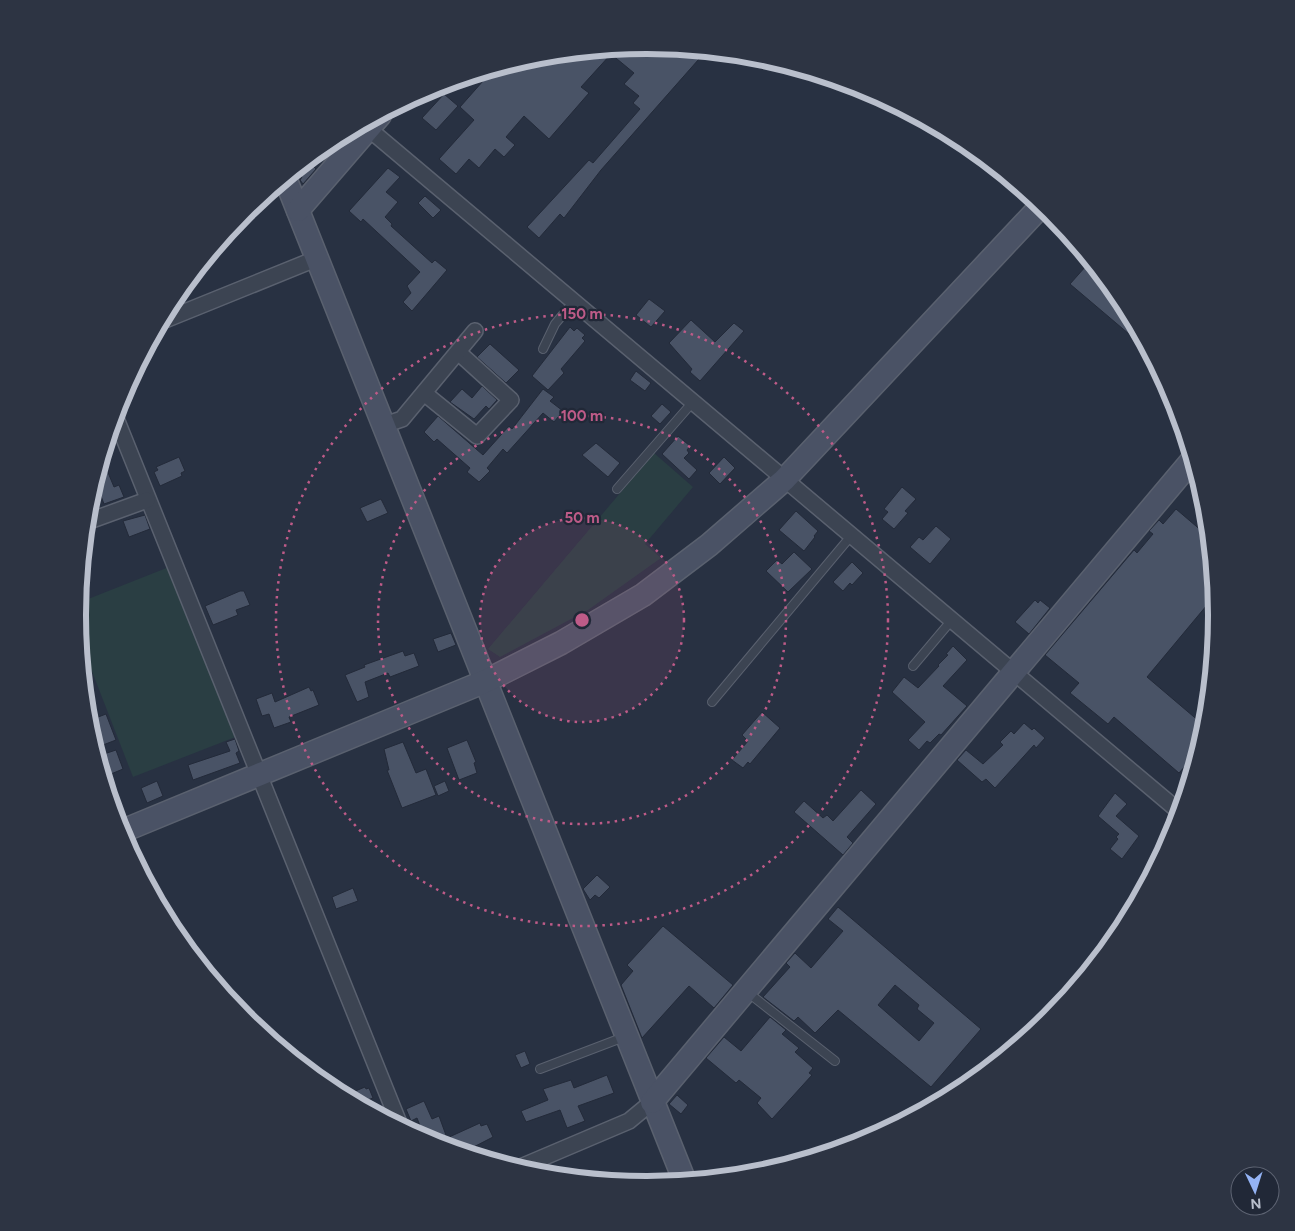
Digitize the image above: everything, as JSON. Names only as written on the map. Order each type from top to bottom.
[{"type":"street","points":[[374,125],[692,403],[1175,808]]},
{"type":"street","points":[[298,210],[363,131]]},
{"type":"street","points":[[288,185],[683,1176]]},
{"type":"street","points":[[128,829],[486,681],[561,643],[643,595],[709,545],[784,480],[1036,210]]},
{"type":"street","points":[[171,317],[318,258]]},
{"type":"street","points":[[384,425],[402,419],[475,331]]},
{"type":"street","points":[[424,393],[478,436],[511,400],[458,352]]},
{"type":"street","points":[[119,427],[397,1118]]},
{"type":"street","points":[[528,1164],[628,1121],[652,1102],[1188,465]]},
{"type":"street","points":[[95,515],[147,500]]},
{"type":"lane","points":[[543,349],[555,324],[575,300]]},
{"type":"lane","points":[[617,490],[692,403]]},
{"type":"lane","points":[[712,702],[851,536]]},
{"type":"lane","points":[[913,666],[951,620]]},
{"type":"lane","points":[[745,991],[835,1061]]},
{"type":"lane","points":[[540,1068],[626,1036]]},
{"type":"green space","points":[[654,453],[693,487],[645,544],[661,558],[588,610],[500,657],[488,649]]},
{"type":"green space","points":[[169,567],[238,736],[133,777],[88,661],[86,600]]},
{"type":"building","points":[[648,54],[701,57],[601,170],[564,218],[560,214],[539,238],[527,227],[589,160],[593,163],[640,109],[633,103],[639,96],[624,84],[634,73],[612,55]]},
{"type":"building","points":[[610,55],[581,87],[589,93],[549,139],[524,116],[506,137],[515,145],[504,157],[495,149],[479,168],[469,159],[456,174],[439,159],[474,120],[460,107],[483,81],[481,79],[502,73],[538,65]]},
{"type":"building","points":[[444,94],[458,106],[436,130],[422,118]]},
{"type":"building","points":[[312,165],[316,169],[303,184],[300,180],[302,177],[300,175]]},
{"type":"building","points":[[388,168],[400,177],[386,192],[398,202],[385,217],[392,224],[391,226],[432,263],[435,260],[447,270],[412,311],[403,302],[411,293],[407,286],[420,272],[363,219],[361,222],[349,211]]},
{"type":"building","points":[[425,196],[441,210],[433,218],[418,203]]},
{"type":"building","points":[[1086,266],[1115,303],[1137,341],[1070,284]]},
{"type":"building","points":[[649,299],[665,311],[651,327],[636,315]]},
{"type":"building","points":[[691,320],[715,342],[734,323],[744,331],[700,381],[690,372],[692,369],[669,343]]},
{"type":"building","points":[[570,327],[574,331],[577,328],[585,335],[582,338],[585,341],[561,369],[564,373],[548,390],[532,376]]},
{"type":"building","points":[[490,344],[519,370],[506,383],[477,357]]},
{"type":"building","points":[[636,371],[651,383],[645,391],[630,380]]},
{"type":"building","points":[[482,386],[497,400],[489,409],[486,406],[474,419],[450,402],[462,389],[472,398]]},
{"type":"building","points":[[543,389],[554,397],[550,401],[563,411],[554,422],[543,413],[507,453],[503,449],[487,468],[490,471],[479,482],[467,472],[470,468],[437,439],[434,442],[424,432],[438,416],[483,455],[509,426],[512,429]]},
{"type":"building","points":[[662,404],[671,412],[660,424],[651,416]]},
{"type":"building","points":[[678,436],[690,446],[687,450],[689,453],[684,458],[697,470],[689,479],[662,454]]},
{"type":"building","points":[[596,443],[620,463],[608,477],[582,455]]},
{"type":"building","points":[[179,457],[185,471],[181,473],[182,476],[160,486],[154,472],[158,470],[156,467]]},
{"type":"building","points":[[724,457],[735,468],[720,484],[709,473]]},
{"type":"building","points":[[106,467],[114,487],[119,485],[124,497],[104,504],[100,493]]},
{"type":"building","points":[[902,487],[916,499],[905,511],[908,513],[894,529],[882,519],[888,512],[884,509]]},
{"type":"building","points":[[381,499],[388,513],[367,522],[360,508]]},
{"type":"building","points":[[1176,509],[1202,531],[1208,579],[1209,606],[1207,605],[1147,677],[1199,721],[1190,760],[1179,773],[1114,717],[1108,724],[1070,693],[1079,683],[1045,655],[1134,550],[1137,553],[1153,534],[1149,531],[1159,520],[1163,524]]},
{"type":"building","points":[[796,511],[818,531],[804,551],[779,530]]},
{"type":"building","points":[[145,515],[150,529],[129,537],[123,521]]},
{"type":"building","points":[[936,526],[951,539],[930,564],[910,547],[919,537],[923,540]]},
{"type":"building","points":[[794,552],[812,569],[788,592],[766,571],[777,560],[782,564]]},
{"type":"building","points":[[852,562],[863,573],[852,585],[850,583],[843,591],[833,582]]},
{"type":"building","points":[[244,591],[250,605],[236,610],[238,615],[213,625],[205,606]]},
{"type":"building","points":[[1035,600],[1038,603],[1040,600],[1050,608],[1029,634],[1015,622]]},
{"type":"building","points":[[451,633],[456,645],[438,652],[433,639]]},
{"type":"building","points":[[953,646],[967,660],[943,686],[967,706],[941,735],[939,734],[930,743],[927,741],[919,750],[908,740],[925,722],[892,692],[904,677],[918,688],[939,666]]},
{"type":"building","points":[[403,651],[405,656],[414,653],[419,666],[390,677],[388,673],[365,682],[369,697],[357,702],[345,675],[365,667],[364,665]]},
{"type":"building","points":[[309,687],[311,691],[313,690],[319,705],[289,717],[291,722],[274,728],[269,714],[262,716],[256,699],[272,693],[275,702]]},
{"type":"building","points":[[762,712],[780,728],[750,764],[748,762],[743,768],[732,760],[748,741],[742,735]]},
{"type":"building","points":[[106,714],[116,740],[103,745],[96,718]]},
{"type":"building","points":[[1024,723],[1032,730],[1034,728],[1045,738],[1036,748],[1034,745],[995,788],[986,779],[982,782],[957,760],[966,750],[983,764],[1003,745],[1000,742],[1011,731],[1014,734]]},
{"type":"building","points":[[235,739],[239,751],[236,753],[240,763],[193,780],[188,765],[230,751],[226,742]]},
{"type":"building","points":[[467,740],[476,762],[474,763],[477,773],[459,780],[447,748]]},
{"type":"building","points":[[403,742],[416,773],[426,769],[436,795],[402,808],[387,770],[389,770],[384,749]]},
{"type":"building","points":[[116,750],[123,769],[111,774],[104,754]]},
{"type":"building","points":[[157,781],[163,796],[147,803],[141,788]]},
{"type":"building","points":[[445,781],[449,791],[438,796],[434,786]]},
{"type":"building","points":[[861,790],[876,804],[847,837],[853,843],[843,855],[794,812],[804,801],[823,818],[827,815],[833,821]]},
{"type":"building","points":[[1115,793],[1127,804],[1116,816],[1139,836],[1122,859],[1110,849],[1118,839],[1116,837],[1119,834],[1098,816]]},
{"type":"building","points":[[597,875],[610,887],[599,898],[595,895],[590,900],[583,889]]},
{"type":"building","points":[[353,888],[358,901],[336,909],[332,897]]},
{"type":"building","points":[[838,907],[981,1029],[931,1087],[838,1010],[815,1033],[798,1017],[794,1021],[763,997],[790,967],[786,963],[795,953],[811,968],[843,931],[828,919]],"holes":[[[895,985],[919,1005],[917,1009],[934,1023],[919,1041],[878,1005]]]},
{"type":"building","points":[[663,926],[733,985],[714,1008],[689,986],[642,1038],[621,985],[633,971],[627,965]]},
{"type":"building","points":[[770,1017],[786,1030],[782,1034],[799,1048],[795,1052],[813,1068],[809,1073],[812,1075],[772,1119],[757,1103],[761,1098],[739,1080],[736,1083],[706,1058],[724,1037],[741,1051]]},
{"type":"building","points":[[525,1051],[530,1064],[521,1068],[515,1055]]},
{"type":"building","points":[[607,1075],[614,1093],[578,1106],[585,1121],[567,1128],[560,1110],[526,1122],[521,1111],[548,1100],[543,1089],[571,1080],[574,1088]]},
{"type":"building","points":[[365,1087],[366,1089],[369,1088],[373,1098],[365,1101],[351,1093]]},
{"type":"building","points":[[677,1095],[688,1105],[681,1114],[669,1104]]},
{"type":"building","points":[[424,1101],[432,1119],[439,1116],[447,1138],[480,1123],[481,1126],[487,1124],[493,1137],[471,1148],[467,1147],[421,1129],[417,1118],[411,1121],[406,1109]]}]
